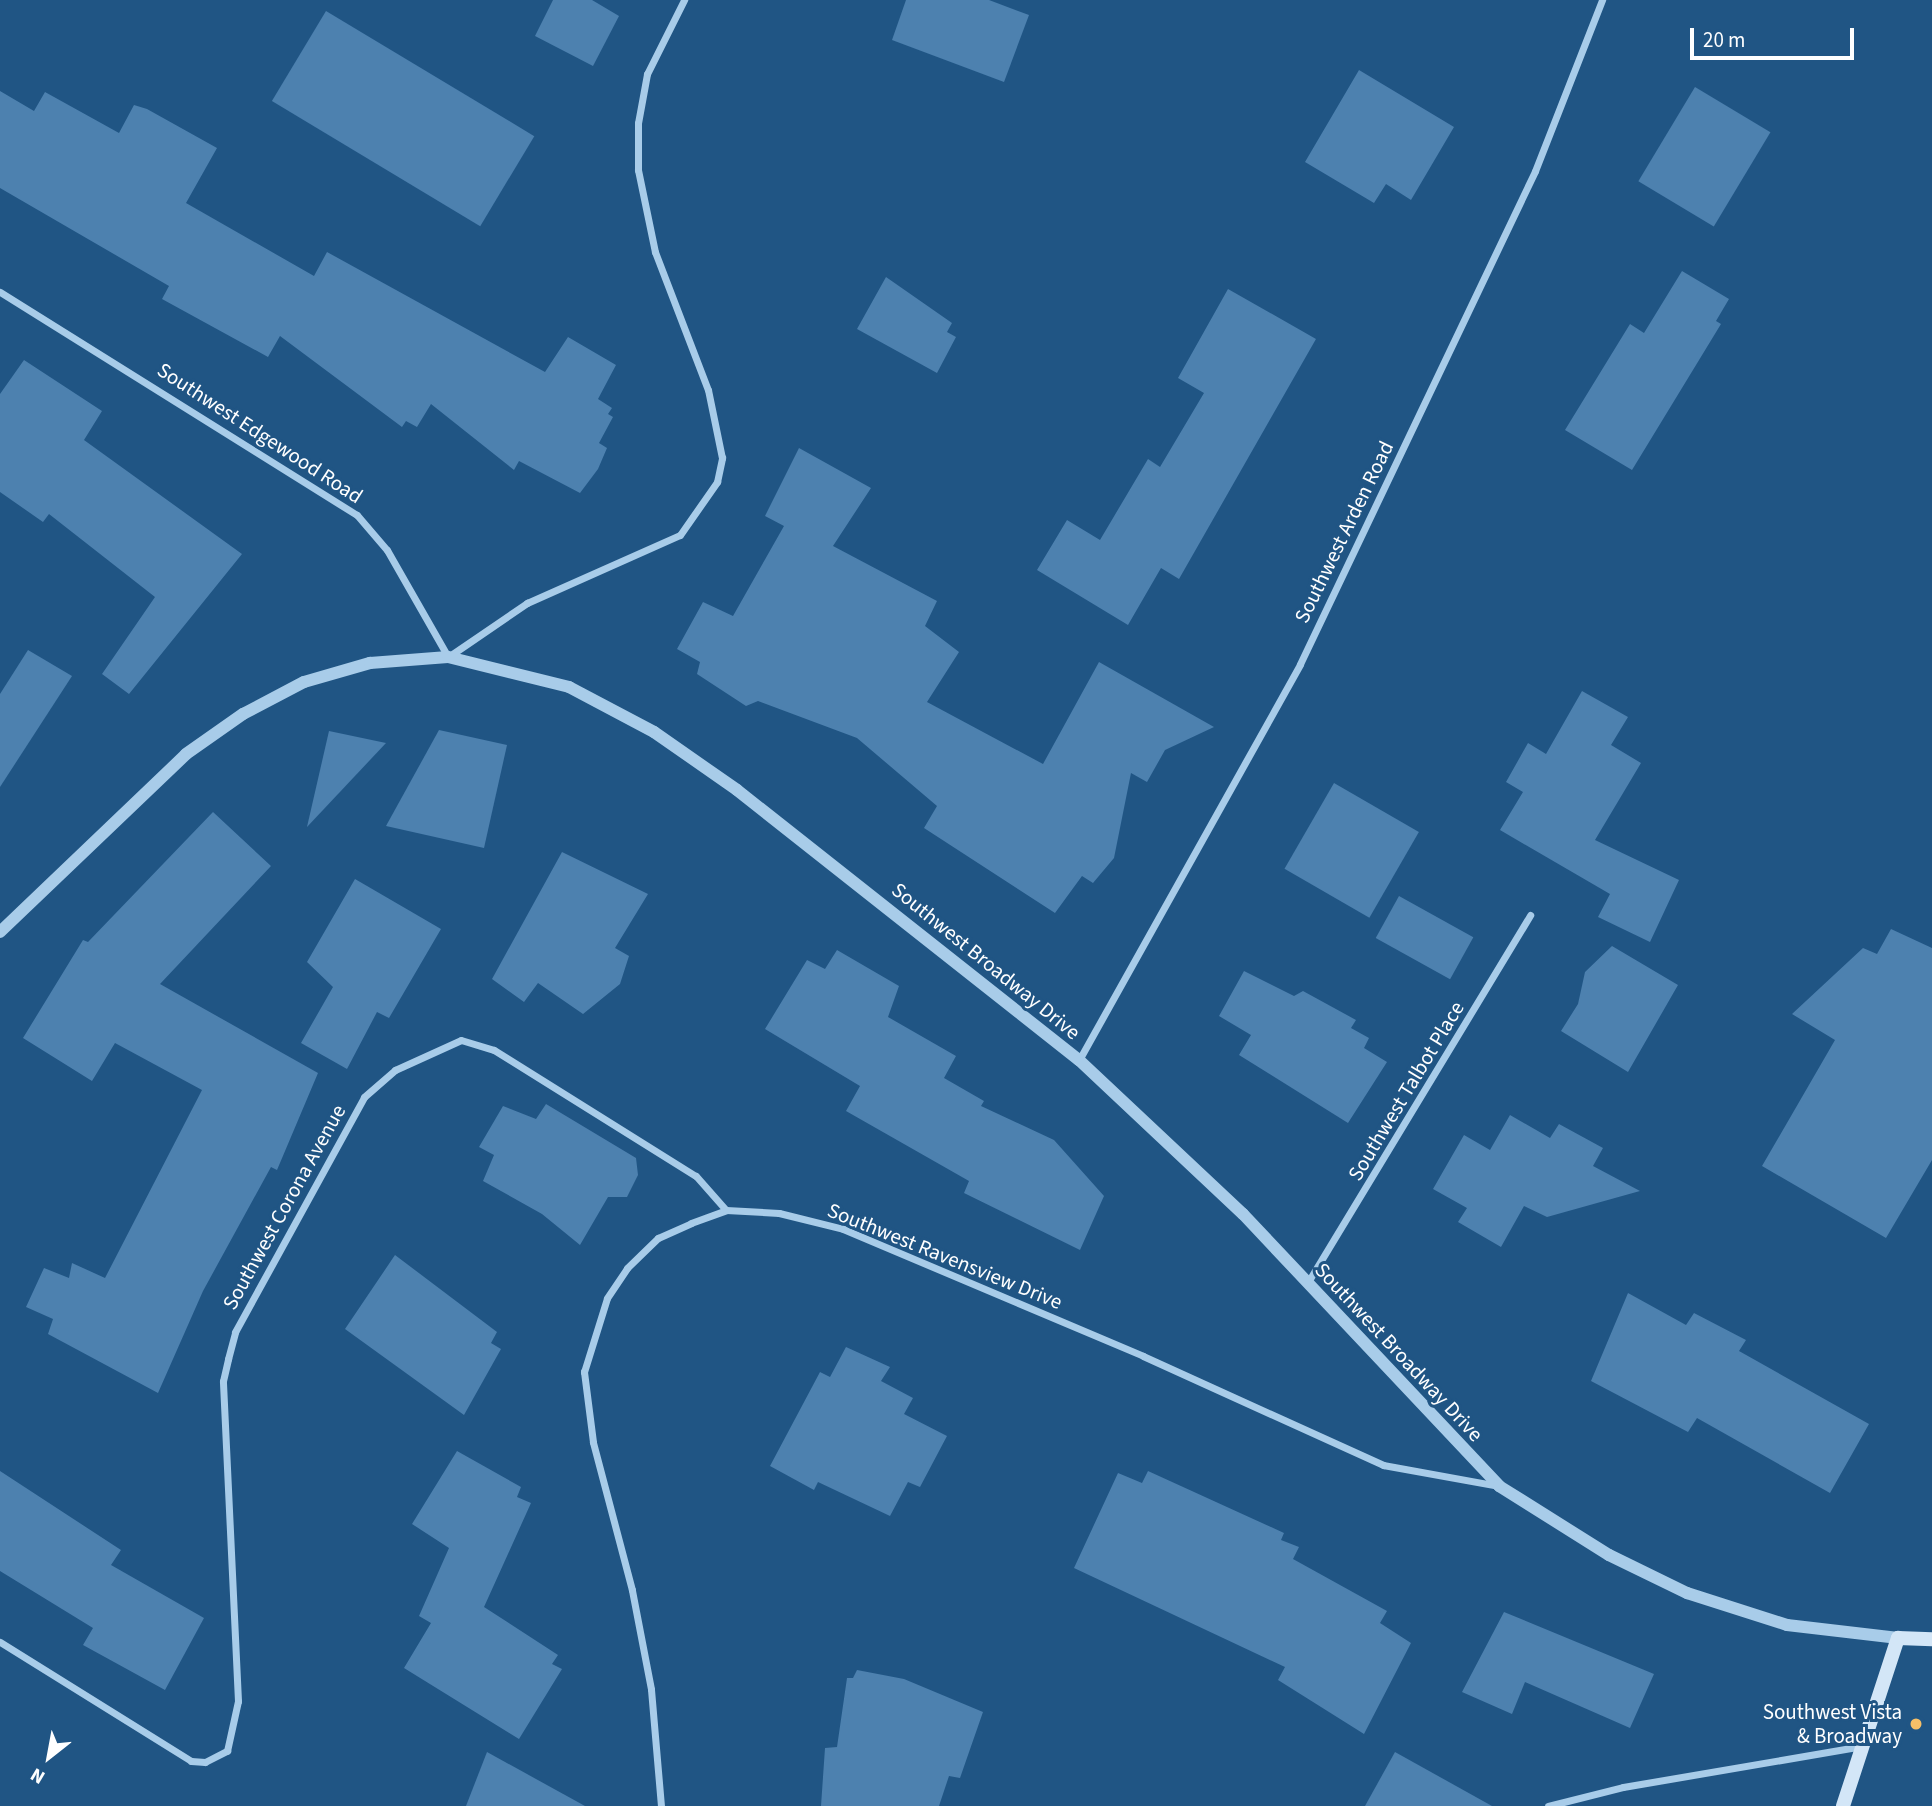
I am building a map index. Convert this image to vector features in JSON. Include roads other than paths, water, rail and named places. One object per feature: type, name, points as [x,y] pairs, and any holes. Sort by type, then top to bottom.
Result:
[{"type":"main road","points":[[1843,1806],[1865,1746],[1898,1639],[1932,1639]]},
{"type":"street","points":[[448,657],[527,603],[680,535],[716,482],[722,458],[708,390],[655,252],[638,170],[638,123],[647,74],[684,0]]},
{"type":"street","name":"Southwest Arden Road","points":[[1079,1060],[1300,664],[1535,171],[1602,0]]},
{"type":"street","name":"Southwest Edgewood Road","points":[[0,292],[357,515],[387,550],[448,657]]},
{"type":"street","name":"Southwest Broadway Drive","points":[[0,932],[186,754],[253,707],[339,671],[448,657],[569,687],[654,732],[737,790],[1079,1060],[1308,1282],[1499,1486],[1609,1555],[1688,1593],[1787,1625],[1898,1639]]},
{"type":"street","name":"Southwest Talbot Place","points":[[1308,1282],[1530,915]]},
{"type":"street","name":"Southwest Corona Avenue","points":[[0,1642],[191,1760],[217,1758],[233,1739],[239,1701],[223,1381],[228,1359],[235,1332],[364,1097],[395,1070],[461,1040],[476,1043],[696,1176],[726,1210]]},
{"type":"street","name":"Southwest Ravensview Drive","points":[[661,1806],[651,1689],[632,1590],[593,1443],[584,1372],[607,1298],[627,1268],[658,1238],[726,1210],[779,1213],[843,1229],[1143,1356],[1383,1465],[1499,1486]]},
{"type":"street","points":[[1548,1806],[1623,1787],[1865,1746]]},
{"type":"place","name":"Southwest Vista & Broadway","points":[[1916,1724]]}]
